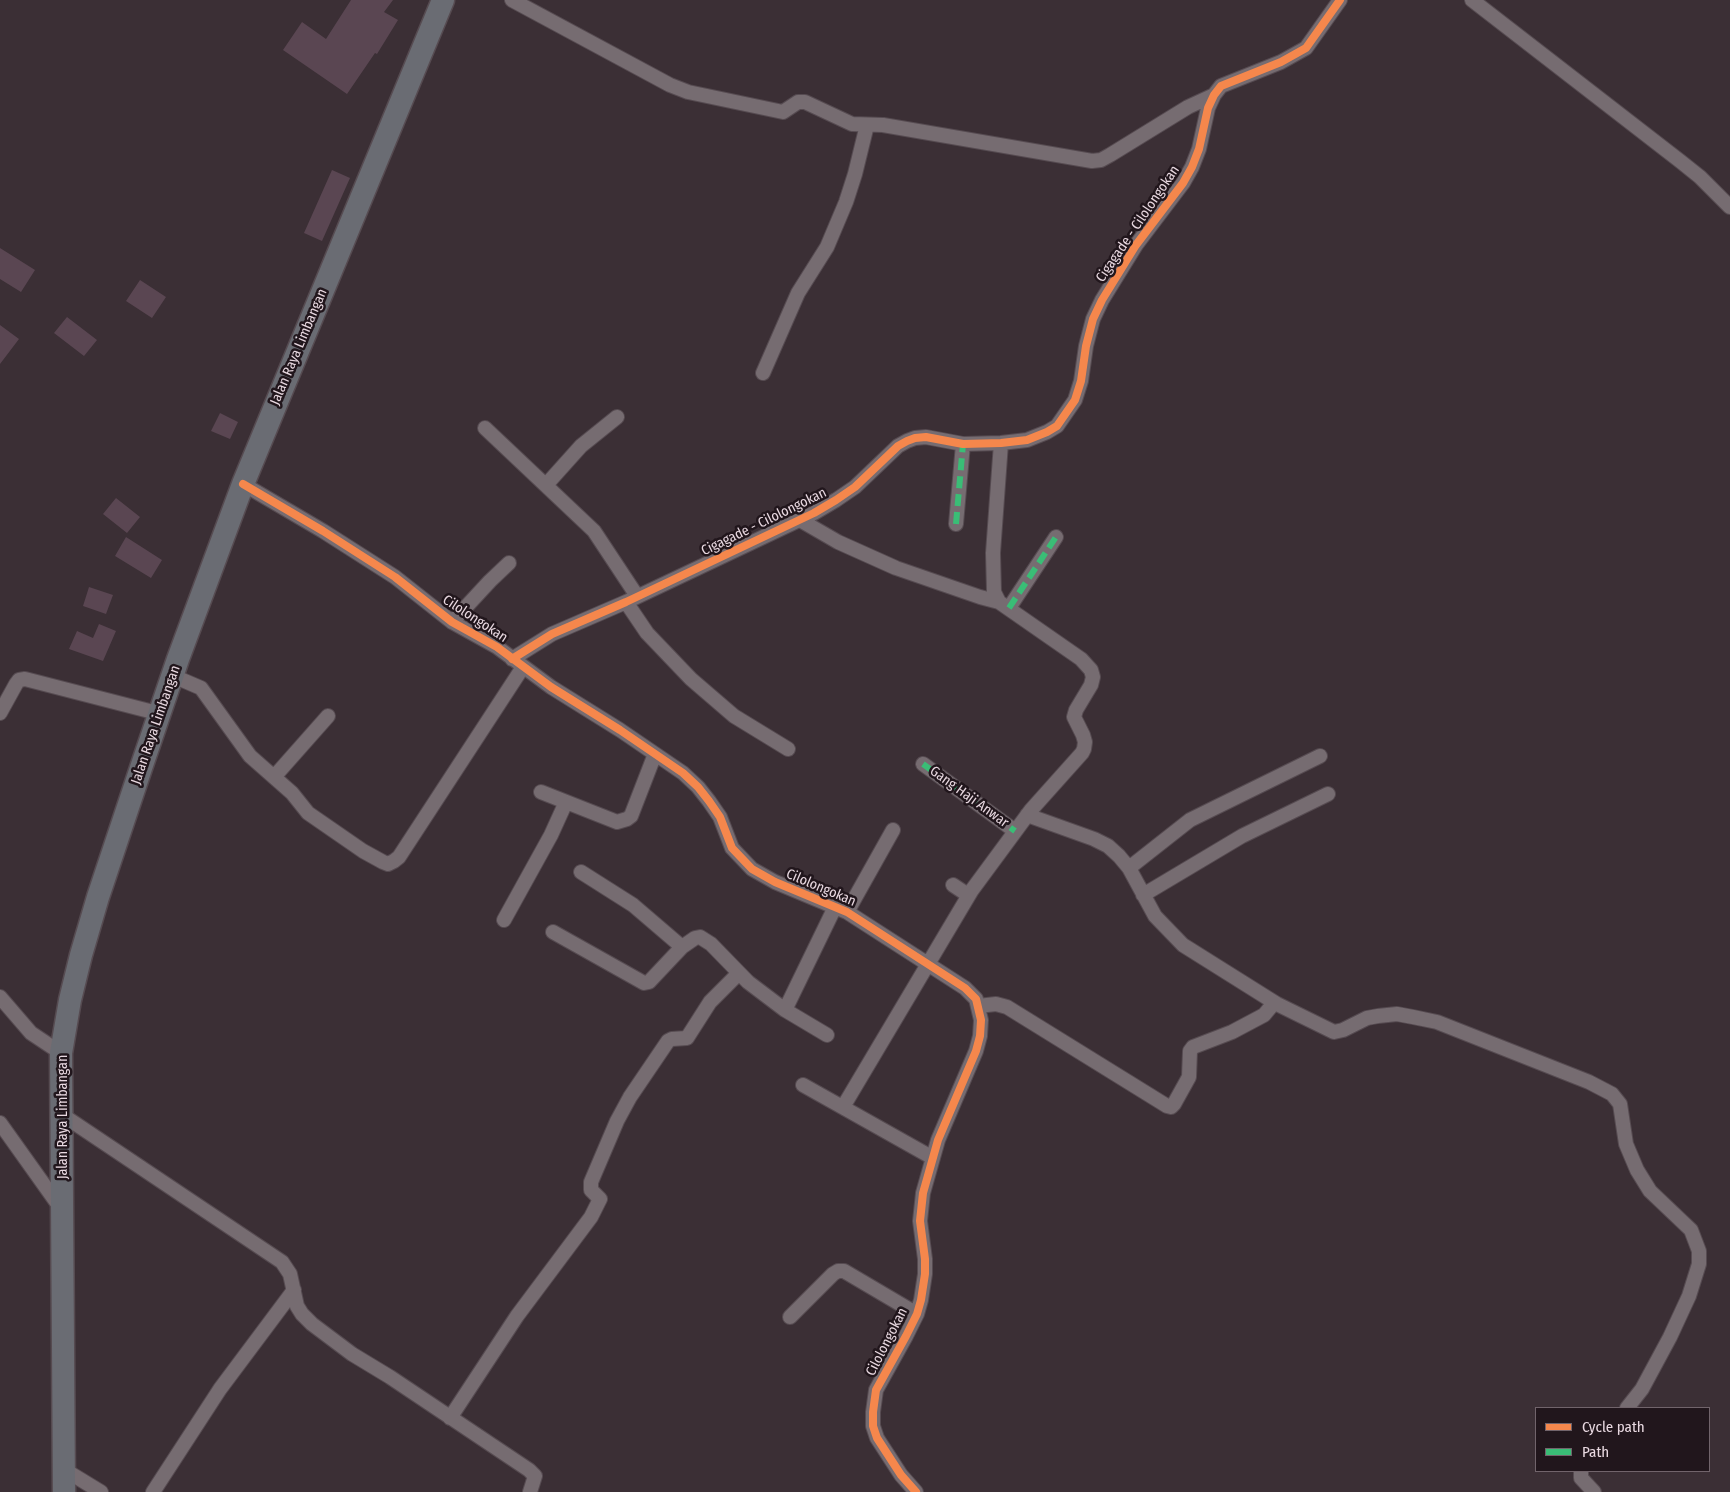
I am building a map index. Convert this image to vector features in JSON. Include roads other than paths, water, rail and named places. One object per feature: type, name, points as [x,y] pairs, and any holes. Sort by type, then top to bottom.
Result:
[{"type":"highway","name":"Jalan Raya Limbangan","points":[[65,1481],[62,1340],[64,1213],[61,1114],[62,1053],[70,1000],[98,897],[173,676],[243,484],[443,0]]},
{"type":"street","points":[[512,0],[679,89],[783,112],[798,102],[805,102],[846,121],[867,125],[883,125],[1092,161],[1101,160],[1188,107],[1214,95],[1221,86],[1281,62],[1306,48],[1340,0]]},
{"type":"street","points":[[1472,0],[1700,177],[1730,208]]},
{"type":"street","name":"Cigagade - Cilolongokan","points":[[517,663],[552,634],[800,520],[836,500],[855,486],[898,446],[907,441],[926,437],[963,444],[1001,444],[1027,440],[1056,426],[1075,400],[1081,381],[1086,346],[1093,319],[1102,300],[1136,245],[1183,183],[1192,167],[1199,149],[1208,108],[1214,95]]},
{"type":"street","points":[[763,373],[798,293],[820,260],[842,211],[855,174],[867,125]]},
{"type":"street","points":[[546,486],[582,446],[617,417]]},
{"type":"street","points":[[485,428],[594,531],[647,633],[691,680],[734,716],[788,749]]},
{"type":"street","points":[[956,524],[963,444]]},
{"type":"street","points":[[1001,444],[993,553],[994,592],[1004,605]]},
{"type":"street","name":"Cilolongokan","points":[[243,484],[323,531],[395,577],[452,622],[497,648],[551,687],[656,754],[698,787],[720,817],[732,848],[752,869],[775,882],[841,909],[965,988],[976,1000],[981,1020],[980,1036],[976,1051],[938,1140],[923,1193],[920,1221],[925,1274],[916,1314],[876,1390],[873,1412],[873,1426],[877,1438],[901,1475],[916,1492]]},
{"type":"street","points":[[800,520],[838,542],[896,568],[1004,605],[1081,659],[1091,670],[1093,677],[1091,685],[1075,713],[1076,722],[1083,735],[1084,749],[1015,831],[968,895],[843,1107]]},
{"type":"street","points":[[1004,605],[1056,537]]},
{"type":"street","points":[[452,622],[509,563]]},
{"type":"street","points":[[173,676],[200,688],[208,696],[240,745],[296,797],[308,813],[388,864],[399,857],[517,663]]},
{"type":"street","points":[[0,713],[16,684],[19,680],[25,679],[160,714]]},
{"type":"street","points":[[274,777],[328,716]]},
{"type":"street","points":[[541,792],[617,822],[627,819],[630,816],[656,754]]},
{"type":"street","points":[[1129,868],[1190,820],[1320,756]]},
{"type":"street","name":"Gang Haji Anwar","points":[[923,764],[1015,831]]},
{"type":"street","points":[[1143,895],[1242,836],[1328,794]]},
{"type":"street","points":[[504,920],[551,836],[566,802]]},
{"type":"street","points":[[1027,816],[1094,839],[1108,846],[1129,868],[1155,916],[1183,945],[1276,1004],[1334,1032],[1343,1030],[1368,1018],[1397,1014],[1429,1021],[1589,1082],[1617,1098],[1622,1110],[1626,1144],[1637,1170],[1650,1191],[1691,1230],[1699,1250],[1699,1264],[1689,1296],[1670,1337],[1642,1389],[1628,1407]]},
{"type":"street","points":[[785,1010],[841,909],[893,830]]},
{"type":"street","points":[[581,872],[633,905],[682,947]]},
{"type":"street","points":[[953,885],[968,895]]},
{"type":"street","points":[[554,932],[644,983],[649,982],[682,947],[695,938],[700,937],[711,944],[748,982],[785,1010],[827,1035]]},
{"type":"street","points":[[450,1418],[517,1316],[591,1217],[600,1200],[590,1187],[591,1182],[617,1121],[630,1096],[668,1041],[687,1038],[710,1002],[739,973]]},
{"type":"street","points":[[0,997],[31,1034],[62,1053]]},
{"type":"street","points":[[978,1006],[996,1004],[1006,1006],[1171,1107],[1189,1077],[1190,1051],[1193,1047],[1232,1032],[1264,1015],[1276,1004]]},
{"type":"street","points":[[803,1085],[932,1158]]},
{"type":"street","points":[[61,1114],[271,1253],[287,1267],[297,1306],[302,1314],[325,1335],[352,1354],[390,1376],[533,1473],[535,1479],[530,1492]]},
{"type":"street","points":[[0,1122],[64,1213]]},
{"type":"street","points":[[790,1317],[838,1271],[844,1271],[916,1314]]},
{"type":"street","points":[[153,1492],[220,1389],[294,1290]]},
{"type":"street","points":[[65,1481],[101,1492]]}]
